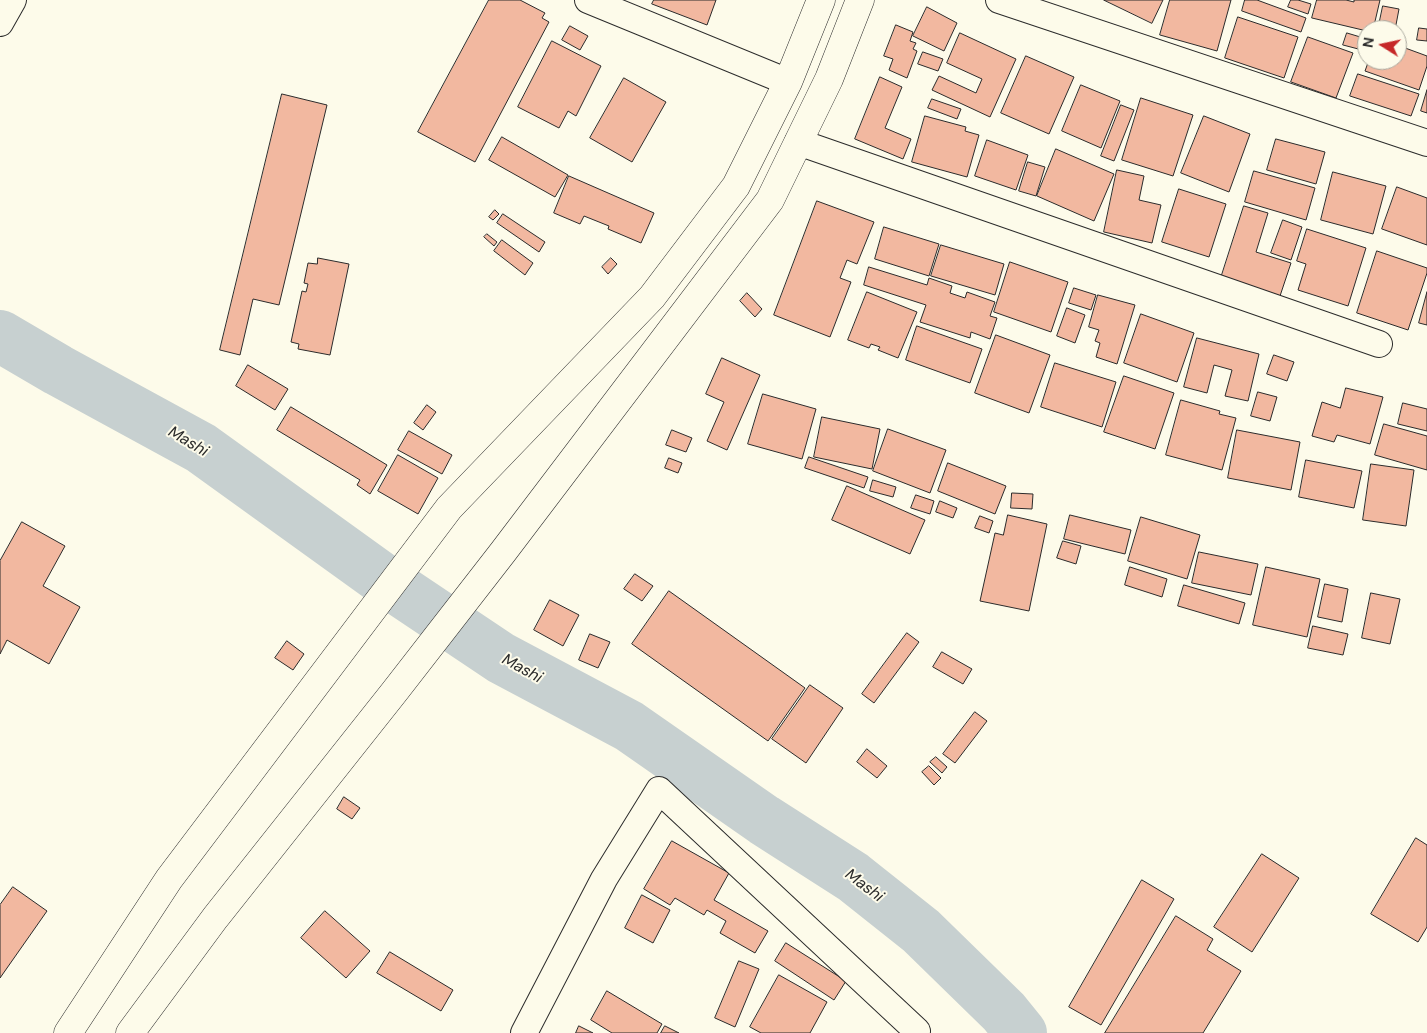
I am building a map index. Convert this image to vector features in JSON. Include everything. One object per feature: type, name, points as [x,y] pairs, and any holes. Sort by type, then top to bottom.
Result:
[{"type":"main road","points":[[68,1033],[169,879],[449,508],[652,297],[736,186],[788,82],[821,0]]},
{"type":"main road","points":[[130,1033],[215,918],[503,552],[770,200],[829,78],[860,0]]},
{"type":"street","points":[[0,24],[13,0]]},
{"type":"street","points":[[588,0],[788,82]]},
{"type":"street","points":[[999,0],[1427,142]]},
{"type":"street","points":[[798,142],[1379,344]]},
{"type":"street","points":[[524,1033],[604,880],[658,790],[917,1031],[916,1033]]},
{"type":"building","points":[[489,0],[520,0],[545,13],[542,18],[549,22],[475,162],[418,132]]},
{"type":"building","points":[[654,0],[716,0],[707,25],[652,4]]},
{"type":"building","points":[[1104,0],[1163,0],[1152,23]]},
{"type":"building","points":[[1170,0],[1231,0],[1217,51],[1160,35]]},
{"type":"building","points":[[1245,0],[1257,0],[1306,18],[1301,32],[1242,11]]},
{"type":"building","points":[[1291,0],[1311,4],[1308,14],[1288,7]]},
{"type":"building","points":[[1317,0],[1346,0],[1354,2],[1354,0],[1380,0],[1375,20],[1357,20],[1357,29],[1312,18]]},
{"type":"building","points":[[1383,6],[1399,9],[1397,20],[1380,20]]},
{"type":"building","points":[[927,7],[957,23],[944,51],[913,36]]},
{"type":"building","points":[[1238,17],[1298,37],[1284,78],[1225,58]]},
{"type":"building","points":[[896,25],[913,32],[910,41],[916,43],[913,49],[917,51],[907,78],[889,70],[893,59],[884,56]]},
{"type":"building","points":[[570,26],[588,36],[580,50],[562,40]]},
{"type":"building","points":[[1419,28],[1427,29],[1427,41],[1417,40]]},
{"type":"building","points":[[960,33],[1016,59],[990,117],[932,90],[939,76],[976,93],[982,79],[947,63]]},
{"type":"building","points":[[1347,33],[1357,36],[1357,49],[1343,45]]},
{"type":"building","points":[[1308,37],[1353,53],[1336,98],[1291,82]]},
{"type":"building","points":[[552,41],[601,66],[576,116],[568,111],[559,128],[518,107]]},
{"type":"building","points":[[1407,49],[1427,56],[1427,66],[1419,90],[1365,71],[1407,70]]},
{"type":"building","points":[[923,52],[943,59],[938,71],[918,64]]},
{"type":"building","points":[[1026,56],[1074,77],[1049,134],[1001,113]]},
{"type":"building","points":[[1358,74],[1419,94],[1411,116],[1350,96]]},
{"type":"building","points":[[880,77],[902,87],[885,128],[911,139],[903,159],[855,139]]},
{"type":"building","points":[[624,78],[666,102],[632,162],[590,138]]},
{"type":"building","points":[[1081,85],[1120,101],[1101,148],[1062,131]]},
{"type":"building","points":[[1427,90],[1427,113],[1421,111]]},
{"type":"building","points":[[282,94],[327,105],[279,305],[253,299],[240,355],[220,350]]},
{"type":"building","points":[[1141,98],[1193,115],[1173,176],[1122,160]]},
{"type":"building","points":[[932,99],[961,109],[957,119],[928,108]]},
{"type":"building","points":[[1121,105],[1134,110],[1114,161],[1101,156]]},
{"type":"building","points":[[925,116],[966,127],[965,131],[979,135],[967,177],[912,162]]},
{"type":"building","points":[[1204,116],[1250,134],[1229,192],[1181,173]]},
{"type":"building","points":[[502,137],[568,175],[555,197],[489,160]]},
{"type":"building","points":[[1276,139],[1325,152],[1316,184],[1267,170]]},
{"type":"building","points":[[987,140],[1028,155],[1016,190],[975,176]]},
{"type":"building","points":[[1056,149],[1114,174],[1094,221],[1037,196]]},
{"type":"building","points":[[1028,162],[1045,167],[1036,196],[1019,191]]},
{"type":"building","points":[[1117,170],[1144,176],[1139,200],[1161,205],[1152,243],[1104,232]]},
{"type":"building","points":[[1254,171],[1315,188],[1306,220],[1245,202]]},
{"type":"building","points":[[1333,172],[1386,186],[1373,234],[1321,220]]},
{"type":"building","points":[[569,176],[654,213],[641,243],[608,229],[609,226],[584,216],[580,224],[554,213]]},
{"type":"building","points":[[1397,187],[1427,198],[1427,245],[1382,229]]},
{"type":"building","points":[[1179,189],[1226,204],[1209,257],[1162,242]]},
{"type":"building","points":[[817,201],[874,222],[857,264],[847,260],[840,278],[851,282],[830,337],[774,315]]},
{"type":"building","points":[[1244,206],[1268,213],[1256,252],[1291,263],[1280,296],[1221,278]]},
{"type":"building","points":[[495,210],[499,214],[493,220],[489,217]]},
{"type":"building","points":[[503,214],[545,242],[539,252],[497,223]]},
{"type":"building","points":[[1283,220],[1302,227],[1291,260],[1271,253]]},
{"type":"building","points":[[884,227],[939,244],[929,276],[875,259]]},
{"type":"building","points":[[1307,229],[1366,248],[1348,306],[1298,290],[1306,264],[1297,261]]},
{"type":"building","points":[[487,234],[497,242],[494,246],[484,237]]},
{"type":"building","points":[[502,240],[533,263],[525,275],[494,251]]},
{"type":"building","points":[[941,245],[1004,264],[995,295],[931,276]]},
{"type":"building","points":[[1377,251],[1427,268],[1408,330],[1357,313]]},
{"type":"building","points":[[318,258],[349,264],[330,355],[298,349],[299,344],[291,342],[302,291],[306,292],[308,284],[304,283],[308,263],[317,264]]},
{"type":"building","points":[[611,258],[617,264],[608,274],[602,267]]},
{"type":"building","points":[[1010,262],[1068,282],[1051,332],[994,312]]},
{"type":"building","points":[[869,267],[927,285],[929,278],[952,286],[950,293],[965,298],[967,292],[995,302],[990,316],[997,318],[990,339],[971,332],[970,338],[920,322],[926,305],[864,285]]},
{"type":"building","points":[[1074,288],[1096,295],[1091,310],[1069,303]]},
{"type":"building","points":[[867,292],[917,312],[898,358],[878,350],[880,347],[871,344],[869,348],[848,340]]},
{"type":"building","points":[[1427,292],[1427,325],[1419,323]]},
{"type":"building","points":[[747,293],[762,309],[755,317],[740,301]]},
{"type":"building","points":[[1098,295],[1135,305],[1117,364],[1096,357],[1100,343],[1095,341],[1099,330],[1089,327]]},
{"type":"building","points":[[1067,308],[1085,315],[1075,343],[1057,336]]},
{"type":"building","points":[[1141,314],[1194,333],[1177,382],[1124,363]]},
{"type":"building","points":[[917,326],[982,349],[970,383],[906,360]]},
{"type":"building","points":[[996,335],[1050,355],[1029,413],[975,393]]},
{"type":"building","points":[[1197,338],[1259,354],[1248,401],[1225,396],[1232,370],[1214,365],[1207,393],[1184,387]]},
{"type":"building","points":[[1274,355],[1294,362],[1287,381],[1267,374]]},
{"type":"building","points":[[722,358],[760,375],[727,450],[707,441],[724,402],[706,394]]},
{"type":"building","points":[[1055,363],[1116,382],[1102,427],[1041,407]]},
{"type":"building","points":[[248,365],[288,389],[275,410],[236,386]]},
{"type":"building","points":[[1124,376],[1174,393],[1155,449],[1104,432]]},
{"type":"building","points":[[1346,388],[1383,397],[1370,444],[1337,435],[1334,442],[1312,436],[1322,402],[1340,408]]},
{"type":"building","points":[[1258,392],[1277,397],[1270,421],[1251,416]]},
{"type":"building","points":[[763,394],[816,409],[802,459],[748,444]]},
{"type":"building","points":[[1181,400],[1220,411],[1219,414],[1236,418],[1222,470],[1166,455]]},
{"type":"building","points":[[1403,403],[1427,409],[1427,431],[1398,424]]},
{"type":"building","points":[[427,405],[436,412],[423,430],[414,423]]},
{"type":"building","points":[[291,407],[387,465],[370,494],[357,485],[360,480],[277,430]]},
{"type":"building","points":[[822,417],[880,429],[872,469],[814,457]]},
{"type":"building","points":[[1384,424],[1427,436],[1427,470],[1375,455]]},
{"type":"building","points":[[888,429],[946,450],[930,493],[873,471]]},
{"type":"building","points":[[672,430],[692,438],[686,452],[666,445]]},
{"type":"building","points":[[1237,430],[1300,442],[1291,490],[1228,478]]},
{"type":"building","points":[[409,431],[452,455],[442,474],[398,450]]},
{"type":"building","points":[[398,455],[438,478],[418,514],[378,491]]},
{"type":"building","points":[[809,457],[868,477],[864,488],[805,468]]},
{"type":"building","points":[[669,458],[682,463],[678,473],[665,468]]},
{"type":"building","points":[[1306,460],[1362,471],[1354,508],[1299,497]]},
{"type":"building","points":[[948,463],[1006,486],[995,514],[938,491]]},
{"type":"building","points":[[1371,464],[1414,470],[1406,526],[1363,520]]},
{"type":"building","points":[[873,480],[896,487],[893,497],[870,491]]},
{"type":"building","points":[[847,486],[925,520],[910,554],[832,520]]},
{"type":"building","points":[[1012,493],[1033,494],[1032,509],[1011,508]]},
{"type":"building","points":[[916,495],[934,501],[930,514],[911,508]]},
{"type":"building","points":[[940,501],[957,508],[953,518],[936,512]]},
{"type":"building","points":[[1008,515],[1047,524],[1029,611],[980,601],[995,533],[1003,535]]},
{"type":"building","points":[[1070,515],[1131,530],[1125,554],[1064,539]]},
{"type":"building","points":[[980,516],[993,521],[989,533],[975,528]]},
{"type":"building","points":[[1141,517],[1200,535],[1187,579],[1128,561]]},
{"type":"building","points":[[22,522],[65,546],[43,586],[80,607],[49,664],[7,640],[0,654],[0,561]]},
{"type":"building","points":[[1063,541],[1081,546],[1076,564],[1057,558]]},
{"type":"building","points":[[1199,552],[1258,564],[1251,595],[1192,583]]},
{"type":"building","points":[[1130,567],[1167,579],[1162,597],[1125,585]]},
{"type":"building","points":[[1266,567],[1320,579],[1307,637],[1253,625]]},
{"type":"building","points":[[635,574],[653,586],[642,601],[624,589]]},
{"type":"building","points":[[1325,584],[1348,589],[1342,622],[1318,617]]},
{"type":"building","points":[[1184,585],[1245,603],[1239,624],[1178,606]]},
{"type":"building","points":[[669,591],[805,688],[768,741],[632,644]]},
{"type":"building","points":[[1371,593],[1400,599],[1390,644],[1362,638]]},
{"type":"building","points":[[550,600],[579,615],[563,646],[534,630]]},
{"type":"building","points":[[1313,626],[1348,634],[1343,655],[1308,648]]},
{"type":"building","points":[[907,633],[919,642],[874,703],[862,694]]},
{"type":"building","points":[[590,634],[610,642],[598,668],[579,660]]},
{"type":"building","points":[[287,641],[304,654],[293,670],[275,658]]},
{"type":"building","points":[[942,652],[972,669],[963,684],[933,667]]},
{"type":"building","points":[[810,685],[843,708],[806,763],[772,739]]},
{"type":"building","points":[[975,712],[987,721],[955,763],[943,754]]},
{"type":"building","points":[[867,749],[887,766],[877,778],[857,762]]},
{"type":"building","points":[[936,757],[947,767],[942,773],[930,762]]},
{"type":"building","points":[[929,766],[941,778],[934,785],[922,772]]},
{"type":"building","points":[[344,797],[360,808],[352,819],[337,809]]},
{"type":"building","points":[[1416,838],[1427,845],[1427,927],[1418,942],[1371,914]]},
{"type":"building","points":[[672,841],[729,873],[714,900],[768,931],[755,953],[720,933],[726,921],[707,910],[704,915],[675,898],[670,905],[644,889]]},
{"type":"building","points":[[1262,854],[1299,878],[1252,952],[1214,927]]},
{"type":"building","points":[[1142,880],[1174,899],[1101,1025],[1069,1007]]},
{"type":"building","points":[[13,887],[47,911],[0,978],[0,905]]},
{"type":"building","points":[[642,895],[670,910],[653,943],[625,928]]},
{"type":"building","points":[[325,911],[370,951],[346,978],[301,938]]},
{"type":"building","points":[[1176,916],[1213,939],[1207,950],[1241,971],[1203,1033],[1105,1033]]},
{"type":"building","points":[[786,943],[846,981],[834,1000],[775,961]]},
{"type":"building","points":[[390,952],[453,990],[441,1011],[377,973]]},
{"type":"building","points":[[739,961],[759,969],[735,1027],[715,1018]]},
{"type":"building","points":[[779,975],[827,1002],[810,1033],[761,1033],[750,1027]]},
{"type":"building","points":[[607,991],[662,1024],[657,1033],[612,1033],[591,1020]]},
{"type":"building","points":[[579,1026],[593,1033],[576,1033]]},
{"type":"building","points":[[665,1026],[679,1033],[661,1033]]},
{"type":"waterway","name":"Mashi","points":[[0,336],[201,448],[380,577],[501,658],[629,726],[764,820],[853,877],[921,931],[1004,1012],[1021,1033]]}]
